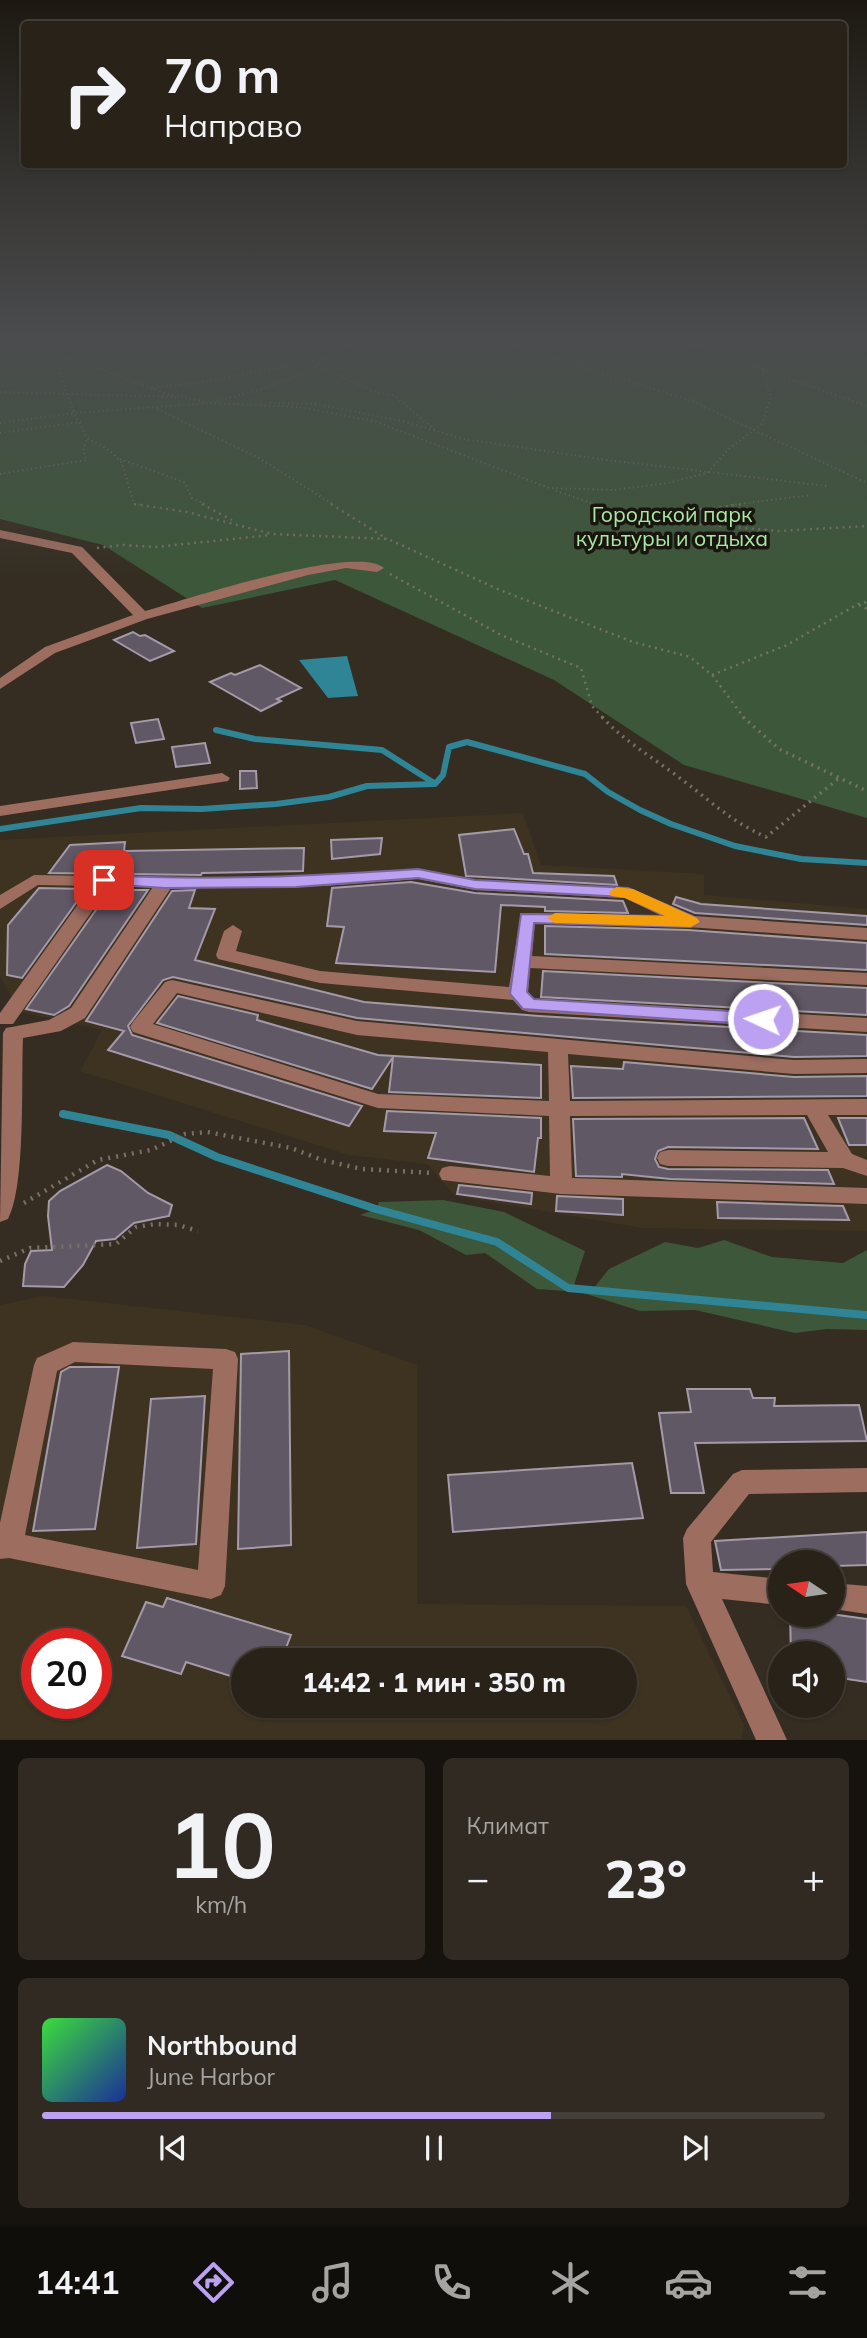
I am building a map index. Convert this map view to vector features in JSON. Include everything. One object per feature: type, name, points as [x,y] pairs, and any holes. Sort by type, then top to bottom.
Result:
[{"type":"street","points":[[0,534],[77,550],[142,616]]},
{"type":"street","points":[[0,685],[50,650],[142,616],[307,571],[346,565],[377,568]]},
{"type":"street","points":[[0,811],[222,778]]},
{"type":"street","points":[[0,904],[34,880],[165,883],[324,881],[418,874],[475,884],[628,893],[691,922]]},
{"type":"street","points":[[0,1213],[4,1172],[6,1020],[104,880]]},
{"type":"street","points":[[6,1020],[54,1026],[78,1013],[165,883]]},
{"type":"street","points":[[519,994],[527,917],[691,922],[867,934]]},
{"type":"street","points":[[233,931],[225,955],[320,977],[519,994],[529,1005],[867,1026]]},
{"type":"street","points":[[523,962],[867,979]]},
{"type":"street","points":[[867,1066],[794,1067],[357,1028],[172,986],[139,1027],[378,1101],[559,1109],[867,1107]]},
{"type":"street","points":[[558,1046],[561,1186]]},
{"type":"street","points":[[813,1108],[844,1160]]},
{"type":"street","points":[[668,1158],[844,1160],[867,1168]]},
{"type":"street","points":[[450,1174],[561,1186],[867,1196]]},
{"type":"street","points":[[73,1352],[226,1359],[211,1586],[4,1546],[46,1365],[73,1352]]},
{"type":"street","points":[[772,1740],[700,1584],[697,1538],[742,1482],[867,1480]]},
{"type":"street","points":[[700,1584],[768,1591]]},
{"type":"street","points":[[845,1598],[867,1600]]},
{"type":"path","points":[[0,423],[58,415]]},
{"type":"path","points":[[76,415],[88,438],[113,449],[128,474],[134,504],[237,523],[272,534]]},
{"type":"path","points":[[170,415],[259,458],[387,539],[468,577],[633,642],[690,657],[712,675],[743,717],[779,749],[867,791]]},
{"type":"path","points":[[344,415],[374,421]]},
{"type":"path","points":[[362,415],[633,518],[778,531],[867,526]]},
{"type":"path","points":[[370,415],[407,422],[463,439],[707,473],[827,486]]},
{"type":"path","points":[[420,415],[438,432]]},
{"type":"path","points":[[722,415],[867,483]]},
{"type":"path","points":[[549,488],[614,490],[668,483],[707,473],[728,450],[762,424],[765,415]]},
{"type":"path","points":[[0,433],[81,422]]},
{"type":"path","points":[[0,474],[86,460],[83,451],[88,438]]},
{"type":"path","points":[[118,458],[184,482],[192,498],[237,523]]},
{"type":"path","points":[[633,518],[811,495]]},
{"type":"path","points":[[77,550],[123,545],[156,547],[272,534],[387,539]]},
{"type":"path","points":[[377,568],[500,635],[581,668],[592,706],[616,732],[737,824],[766,837],[838,779]]},
{"type":"path","points":[[712,675],[787,645],[858,604],[867,602]]},
{"type":"path","points":[[858,604],[867,609]]},
{"type":"path","points":[[22,1204],[98,1160],[151,1150],[186,1133],[207,1132],[291,1148],[322,1160],[362,1169],[450,1174]]},
{"type":"path","points":[[0,1261],[30,1248],[116,1244],[136,1227],[155,1224],[178,1225],[198,1231]]},
{"type":"shaded area","points":[[523,813],[541,865],[704,874],[704,895],[867,909],[867,1231],[642,1228],[455,1196],[427,1164],[349,1155],[80,1071],[102,1030],[20,1012],[0,976],[0,840]]},
{"type":"shaded area","points":[[44,1296],[305,1325],[417,1365],[417,1604],[686,1606],[744,1725],[741,1739],[0,1739],[0,1305]]},
{"type":"green space","name":"Городской парк культуры и отдыха","points":[[0,415],[867,415],[867,818],[684,765],[554,680],[335,580],[202,608],[103,545],[0,519]]},
{"type":"green space","points":[[443,1200],[504,1212],[585,1251],[574,1285],[593,1289],[609,1269],[665,1242],[698,1248],[724,1240],[772,1257],[843,1263],[867,1250],[867,1330],[827,1329],[795,1333],[695,1310],[640,1311],[580,1292],[537,1289],[485,1253],[466,1255],[419,1230],[360,1215],[376,1209],[379,1202]]},
{"type":"water","points":[[347,656],[358,696],[328,698],[299,660]]},
{"type":"building","points":[[133,632],[140,636],[145,635],[174,651],[150,661],[114,640]]},
{"type":"building","points":[[260,665],[301,688],[277,699],[281,701],[261,711],[210,682],[231,673],[235,675]]},
{"type":"building","points":[[158,719],[164,739],[136,743],[131,723]]},
{"type":"building","points":[[205,743],[210,763],[176,767],[172,747]]},
{"type":"building","points":[[240,771],[256,771],[257,788],[240,789]]},
{"type":"building","points":[[514,829],[524,854],[528,854],[533,873],[614,876],[617,885],[466,876],[459,835]]},
{"type":"building","points":[[382,838],[380,854],[332,859],[331,840]]},
{"type":"building","points":[[125,842],[124,851],[304,848],[303,871],[201,875],[49,873],[70,845]]},
{"type":"building","points":[[411,882],[475,893],[623,901],[628,913],[545,911],[545,907],[501,905],[495,972],[336,963],[344,927],[327,926],[332,888]]},
{"type":"building","points":[[39,888],[86,889],[22,978],[7,975],[8,925]]},
{"type":"building","points":[[110,890],[148,890],[69,1006],[54,1015],[26,1009]]},
{"type":"building","points":[[195,890],[189,908],[215,909],[195,960],[364,1002],[539,1016],[867,1035],[867,1056],[794,1057],[357,1018],[173,977],[163,980],[128,1026],[132,1035],[362,1106],[349,1126],[108,1050],[124,1031],[86,1021],[172,891]]},
{"type":"building","points":[[676,897],[701,904],[867,916],[867,925],[695,913],[673,904]]},
{"type":"building","points":[[545,926],[688,930],[867,943],[867,970],[545,954]]},
{"type":"building","points":[[543,971],[867,988],[867,1015],[541,997]]},
{"type":"building","points":[[178,996],[258,1015],[257,1020],[378,1055],[541,1065],[541,1098],[389,1092],[393,1057],[372,1089],[157,1023]]},
{"type":"building","points":[[624,1062],[794,1077],[867,1076],[867,1096],[573,1098],[571,1066],[623,1069]]},
{"type":"building","points":[[387,1111],[541,1118],[541,1138],[538,1138],[534,1172],[428,1158],[436,1133],[384,1131]]},
{"type":"building","points":[[804,1118],[818,1149],[668,1147],[658,1151],[655,1159],[659,1167],[668,1169],[828,1170],[834,1184],[670,1179],[622,1174],[622,1177],[576,1176],[573,1119]]},
{"type":"building","points":[[838,1118],[867,1118],[867,1145],[849,1145]]},
{"type":"building","points":[[107,1165],[121,1171],[148,1193],[172,1205],[169,1216],[134,1223],[115,1239],[96,1241],[83,1265],[64,1287],[23,1286],[25,1264],[31,1251],[52,1250],[49,1201],[60,1191]]},
{"type":"building","points":[[459,1185],[532,1193],[531,1204],[457,1194]]},
{"type":"building","points":[[557,1196],[623,1199],[623,1215],[556,1211]]},
{"type":"building","points":[[717,1202],[843,1206],[849,1220],[718,1218]]},
{"type":"building","points":[[289,1351],[291,1545],[238,1549],[241,1354]]},
{"type":"building","points":[[70,1367],[119,1367],[95,1529],[33,1531],[61,1372]]},
{"type":"building","points":[[687,1389],[750,1389],[753,1398],[775,1398],[774,1406],[859,1405],[867,1441],[695,1443],[704,1493],[671,1493],[659,1413],[691,1412]]},
{"type":"building","points":[[205,1396],[196,1544],[137,1548],[151,1399]]},
{"type":"building","points":[[632,1463],[643,1518],[453,1532],[448,1475]]},
{"type":"building","points":[[867,1532],[867,1565],[845,1566],[845,1550],[768,1550],[768,1569],[721,1570],[715,1541]]},
{"type":"building","points":[[167,1598],[291,1635],[286,1648],[231,1648],[231,1676],[186,1662],[181,1674],[122,1656],[146,1602],[163,1607]]},
{"type":"building","points":[[845,1616],[867,1619],[867,1682],[845,1679],[845,1641],[791,1641],[790,1628],[845,1628]]},
{"type":"waterway","points":[[216,730],[255,739],[382,750],[434,783]]},
{"type":"waterway","points":[[0,829],[141,808],[202,809],[276,804],[329,797],[367,786],[435,784],[443,775],[449,747],[467,742],[585,774],[608,792],[640,810],[671,824],[735,846],[801,859],[867,863]]},
{"type":"waterway","points":[[63,1114],[169,1135],[217,1157],[376,1209],[497,1242],[568,1288],[867,1315]]},
{"type":"slow traffic","points":[[555,918],[691,922],[628,893],[617,892]]},
{"type":"route","points":[[104,880],[165,883],[296,882],[418,874],[475,884],[628,893],[691,922],[527,917],[519,994],[529,1005],[763,1019]]}]
